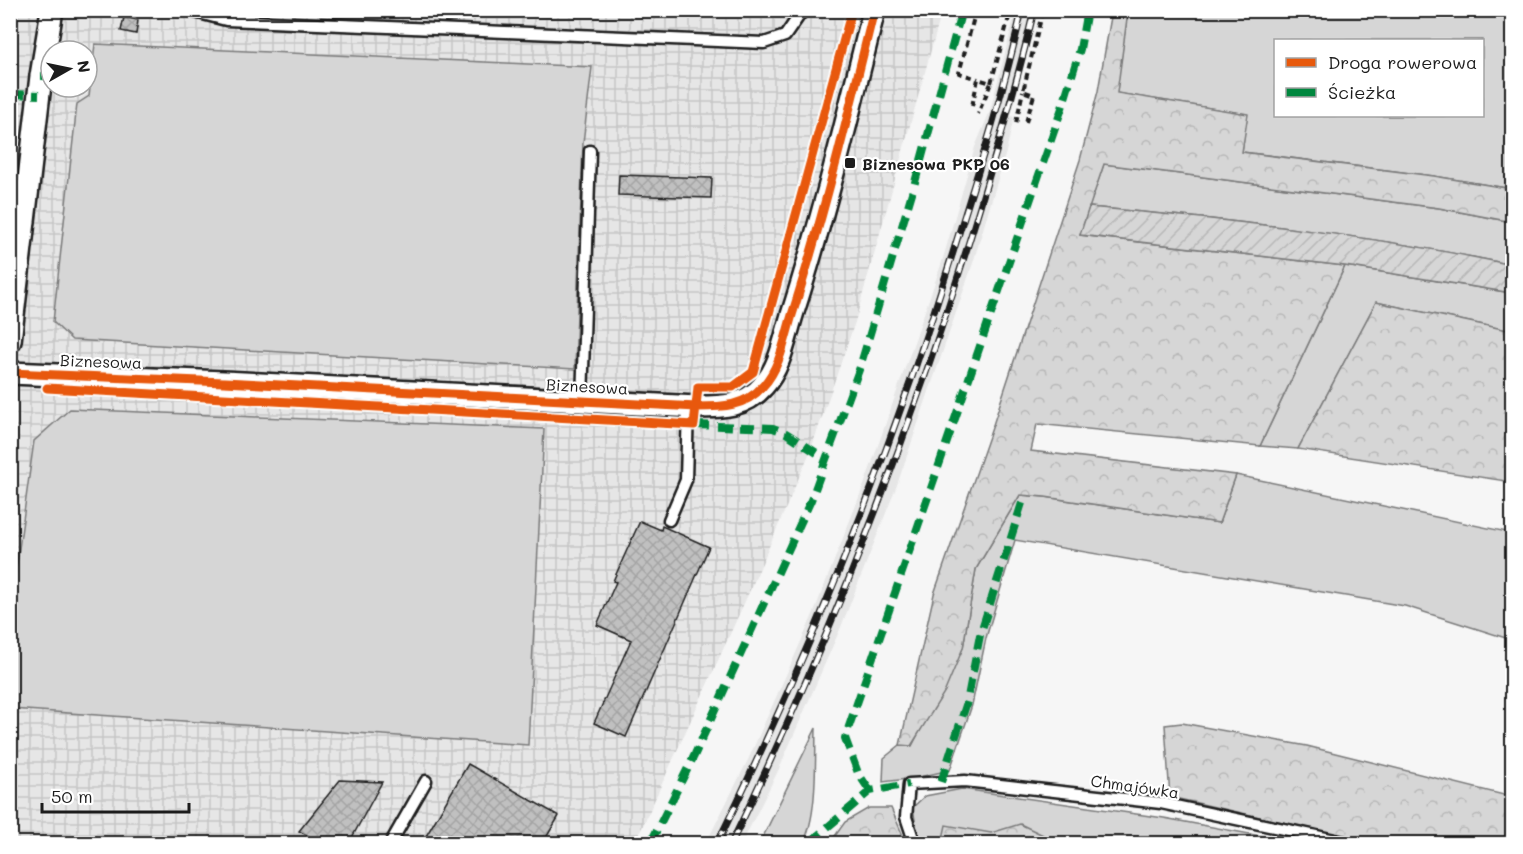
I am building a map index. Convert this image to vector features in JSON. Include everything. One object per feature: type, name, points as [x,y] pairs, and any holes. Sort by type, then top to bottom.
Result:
[{"type":"street","points":[[10,341],[40,76],[52,10]]},
{"type":"street","name":"Biznesowa","points":[[10,373],[213,381],[688,406],[725,407],[739,404],[751,398],[765,385],[775,366],[811,250],[874,10]]},
{"type":"lane","points":[[187,10],[225,20],[764,43],[785,36],[803,10]]},
{"type":"lane","points":[[582,401],[590,151]]},
{"type":"lane","points":[[669,520],[686,480],[688,406]]},
{"type":"lane","points":[[390,843],[426,781]]},
{"type":"lane","name":"Chmajówka","points":[[915,843],[906,817],[909,784],[965,781],[1161,803],[1354,843]]},
{"type":"path","points":[[976,10],[959,73],[991,83]]},
{"type":"path","points":[[978,114],[991,83],[1011,10]]},
{"type":"path","points":[[1016,123],[1043,10]]},
{"type":"path","points":[[972,106],[978,79]]},
{"type":"path","points":[[1023,91],[1034,95],[1026,122]]},
{"type":"shaded area","points":[[10,11],[942,11],[855,322],[810,452],[635,843],[11,843]]},
{"type":"shaded area","points":[[1016,11],[1038,11],[1011,116],[1014,117],[1006,152],[973,263],[897,485],[841,627],[778,771],[742,843],[706,843],[748,760],[812,617],[867,477],[942,262],[975,147],[990,111]]},
{"type":"green space","points":[[1112,11],[1128,11],[1117,93],[1248,114],[1242,152],[1434,176],[1512,189],[1512,222],[1439,208],[1104,164],[1080,235],[1345,266],[1260,446],[1037,424],[1031,451],[1236,475],[1219,523],[1020,495],[976,569],[963,648],[945,691],[911,746],[900,745],[934,594],[993,425],[1080,160],[1098,91]]},
{"type":"green space","points":[[1128,11],[1512,11],[1512,189],[1434,176],[1242,152],[1247,114],[1116,93]]},
{"type":"green space","points":[[99,44],[592,67],[583,143],[575,369],[72,340],[53,322],[77,104],[84,99],[99,99]]},
{"type":"green space","points":[[1104,164],[1439,208],[1512,222],[1512,265],[1355,237],[1195,217],[1089,207]]},
{"type":"green space","points":[[1089,207],[1302,230],[1460,254],[1512,265],[1512,293],[1345,266],[1080,235]]},
{"type":"green space","points":[[1345,266],[1512,293],[1512,331],[1376,302],[1298,449],[1260,446]]},
{"type":"green space","points":[[1376,302],[1512,331],[1512,482],[1298,449]]},
{"type":"green space","points":[[70,409],[544,429],[528,745],[11,709],[11,606],[34,441]]},
{"type":"green space","points":[[1236,475],[1512,533],[1512,640],[1405,606],[1015,540],[986,638],[972,705],[950,770],[883,782],[884,758],[900,745],[912,746],[963,648],[976,569],[1020,495],[1219,523]]},
{"type":"green space","points":[[1182,723],[1307,746],[1512,797],[1512,827],[1508,843],[1376,843],[1170,797],[1165,725]]},
{"type":"green space","points":[[816,728],[813,803],[808,832],[803,843],[760,843]]},
{"type":"green space","points":[[962,789],[1164,818],[1298,843],[922,843],[916,827],[913,807],[925,796]]},
{"type":"green space","points":[[869,808],[891,808],[906,843],[830,843],[845,822]]},
{"type":"green space","points":[[1020,824],[1043,835],[1040,843],[942,843],[946,825],[991,833]]},
{"type":"building","points":[[124,17],[138,20],[136,34],[121,31]]},
{"type":"building","points":[[619,175],[712,178],[711,198],[618,195]]},
{"type":"building","points":[[640,521],[661,530],[662,526],[709,547],[626,737],[594,723],[631,640],[597,625],[616,582],[613,581]]},
{"type":"building","points":[[468,764],[559,816],[543,843],[422,843]]},
{"type":"building","points":[[340,780],[382,782],[349,843],[321,843],[299,831]]},
{"type":"railway","points":[[717,844],[819,619],[880,467],[968,206],[1001,95],[1022,10]]},
{"type":"railway","points":[[731,844],[801,694],[893,464],[973,229],[1013,93],[1034,10]]},
{"type":"marked path","points":[[650,844],[695,754],[811,500],[860,367],[914,186],[962,10]]},
{"type":"marked path","points":[[870,791],[858,773],[845,738],[1062,108],[1080,49],[1087,10]]},
{"type":"marked path","points":[[10,94],[39,95]]},
{"type":"marked path","points":[[694,425],[773,428],[786,433],[826,459]]},
{"type":"marked path","points":[[941,782],[967,702],[980,635],[1022,503]]},
{"type":"marked path","points":[[812,844],[816,837],[870,791],[909,784]]},
{"type":"cycle path","points":[[47,388],[694,425],[698,387],[733,387],[753,372],[852,10]]},
{"type":"cycle path","points":[[10,373],[697,407],[724,406],[741,402],[756,393],[769,379],[781,352],[815,240],[874,10]]},
{"type":"place","name":"Biznesowa PKP 06","points":[[850,163]]}]
